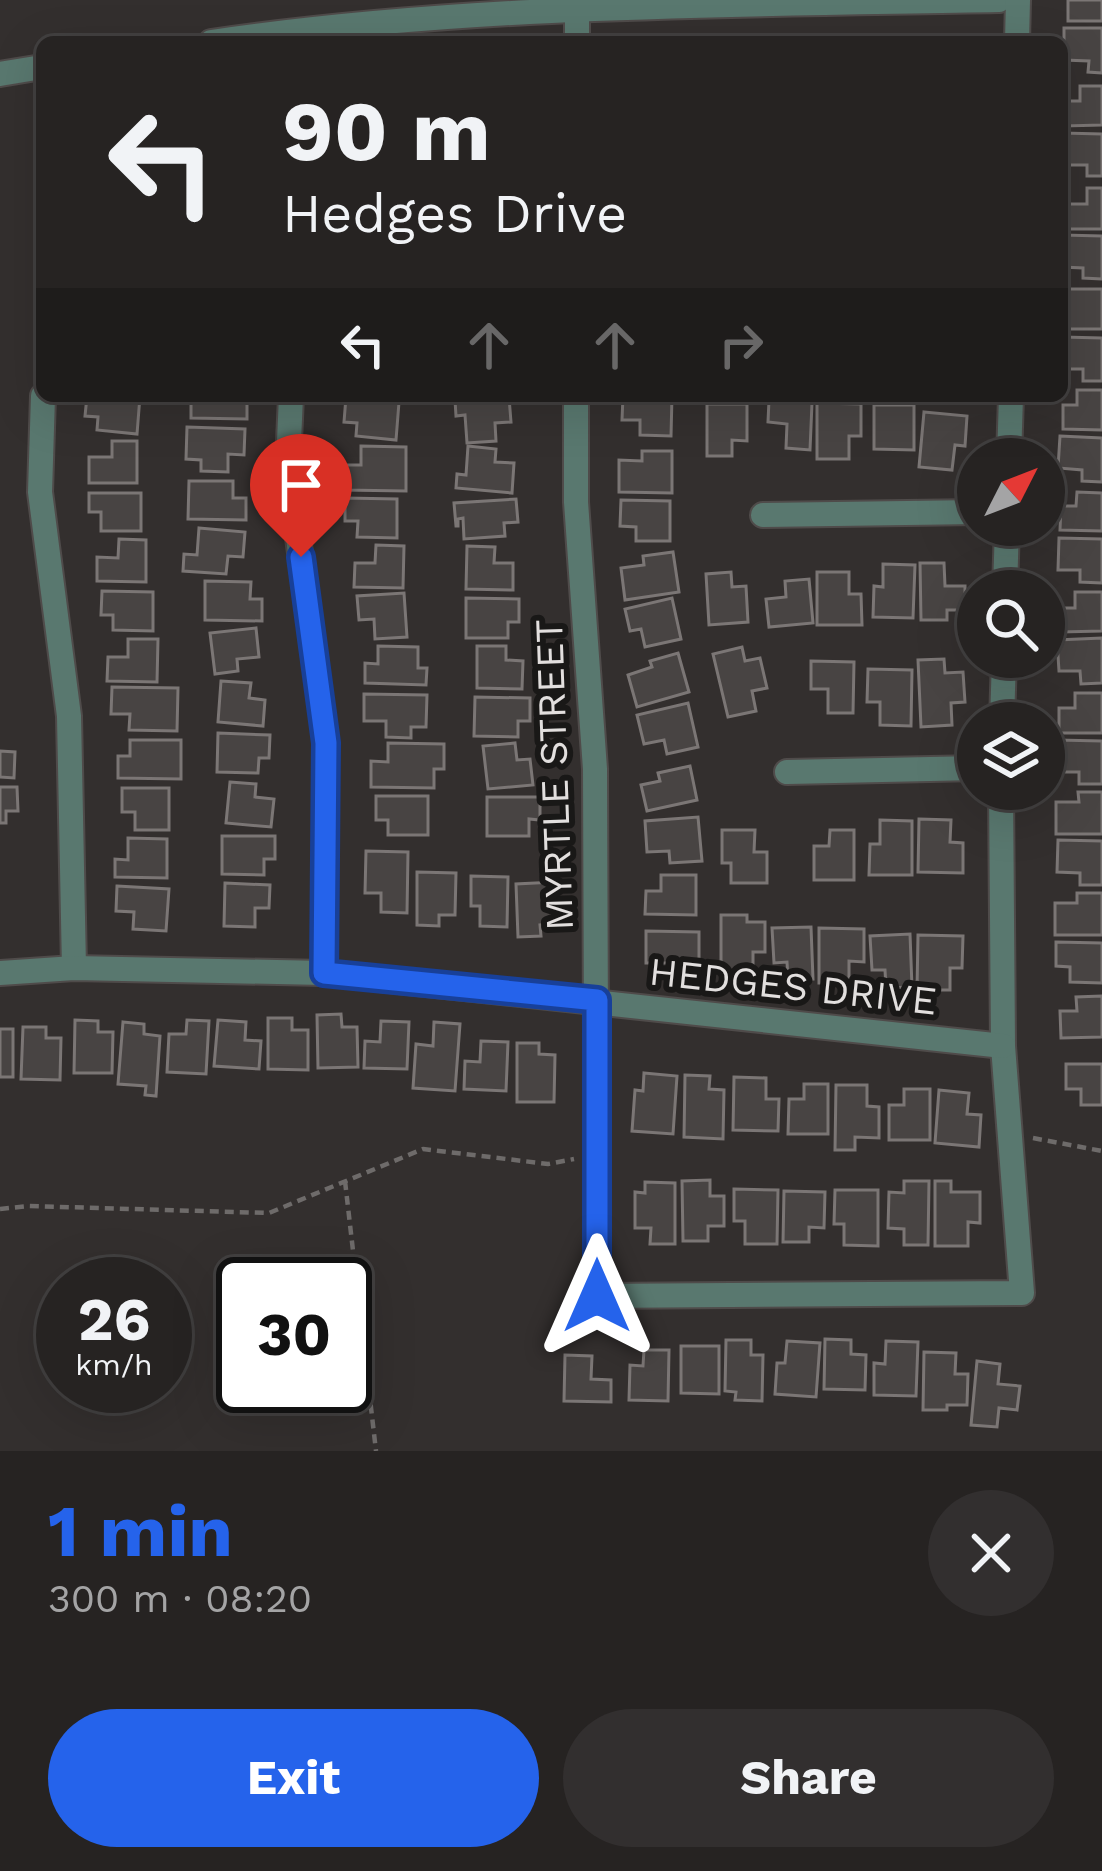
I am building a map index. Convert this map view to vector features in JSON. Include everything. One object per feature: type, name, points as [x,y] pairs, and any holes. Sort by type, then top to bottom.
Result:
[{"type":"street","points":[[307,35],[577,4],[999,0]]},
{"type":"street","points":[[1017,36],[1018,0]]},
{"type":"street","points":[[577,4],[577,36]]},
{"type":"street","points":[[0,74],[36,68]]},
{"type":"street","points":[[43,402],[40,492],[69,716],[74,968]]},
{"type":"street","points":[[291,402],[289,464],[326,743],[324,973]]},
{"type":"street","name":"MYRTLE STREET","points":[[576,402],[576,502],[595,769],[597,1296],[1022,1293],[1010,1132]]},
{"type":"street","points":[[1010,438],[1011,402]]},
{"type":"street","points":[[763,515],[957,512]]},
{"type":"street","points":[[787,772],[957,768]]},
{"type":"street","points":[[1001,810],[1003,1046],[1010,1132]]},
{"type":"street","name":"HEDGES DRIVE","points":[[0,974],[74,968],[324,973],[1003,1046]]},
{"type":"path","points":[[1010,1132],[1102,1151]]},
{"type":"path","points":[[0,1209],[269,1213],[423,1149],[548,1164],[597,1155]]},
{"type":"path","points":[[345,1181],[376,1451]]},
{"type":"building","points":[[1068,0],[1102,0],[1102,21],[1068,21]]},
{"type":"building","points":[[1064,28],[1102,28],[1102,73],[1088,72],[1089,61],[1068,60],[1068,36]]},
{"type":"building","points":[[1080,86],[1102,86],[1102,125],[1068,126],[1068,101],[1080,101]]},
{"type":"building","points":[[1068,133],[1102,134],[1102,176],[1087,176],[1087,165],[1068,165]]},
{"type":"building","points":[[1087,188],[1102,188],[1102,229],[1068,229],[1068,204],[1087,204]]},
{"type":"building","points":[[1068,235],[1102,236],[1102,279],[1083,278],[1083,268],[1068,267]]},
{"type":"building","points":[[1068,289],[1102,289],[1102,329],[1068,329]]},
{"type":"building","points":[[1068,337],[1102,338],[1102,381],[1083,381],[1083,369],[1068,369]]},
{"type":"building","points":[[1077,390],[1102,390],[1102,430],[1063,429],[1063,405],[1077,405]]},
{"type":"building","points":[[86,402],[140,402],[137,434],[97,430],[98,417],[85,416]]},
{"type":"building","points":[[191,402],[247,402],[247,419],[191,418]]},
{"type":"building","points":[[346,402],[399,402],[396,440],[356,436],[357,423],[344,422]]},
{"type":"building","points":[[455,402],[509,402],[511,422],[495,423],[496,441],[467,443],[465,415],[456,416]]},
{"type":"building","points":[[623,402],[672,402],[671,436],[640,435],[640,420],[622,420]]},
{"type":"building","points":[[769,402],[812,403],[810,450],[786,448],[787,424],[768,422]]},
{"type":"building","points":[[817,403],[861,404],[861,436],[849,436],[849,459],[817,459]]},
{"type":"building","points":[[707,404],[747,404],[747,441],[732,440],[732,456],[707,456]]},
{"type":"building","points":[[874,405],[914,405],[914,450],[874,449]]},
{"type":"building","points":[[924,412],[967,416],[966,438],[957,438],[952,470],[919,467]]},
{"type":"building","points":[[187,427],[245,429],[244,455],[228,454],[228,472],[201,471],[201,460],[186,459]]},
{"type":"building","points":[[1060,436],[1102,438],[1102,482],[1082,481],[1082,470],[1065,469],[1065,438]]},
{"type":"building","points":[[112,441],[137,441],[137,483],[89,483],[89,457],[112,457]]},
{"type":"building","points":[[361,446],[406,447],[406,491],[343,490],[344,465],[361,465]]},
{"type":"building","points":[[468,446],[496,449],[495,462],[514,463],[512,493],[456,488],[457,474],[466,475]]},
{"type":"building","points":[[642,451],[672,451],[672,493],[619,492],[619,460],[642,461]]},
{"type":"building","points":[[189,481],[233,481],[233,498],[246,498],[246,520],[188,519]]},
{"type":"building","points":[[1077,492],[1102,493],[1102,531],[1065,530],[1065,506],[1076,506]]},
{"type":"building","points":[[89,493],[141,493],[141,531],[101,531],[101,512],[89,512]]},
{"type":"building","points":[[345,498],[397,499],[397,538],[357,537],[358,521],[345,521]]},
{"type":"building","points":[[516,499],[518,522],[504,523],[505,536],[464,539],[463,518],[456,526],[454,503]]},
{"type":"building","points":[[621,500],[670,501],[670,541],[636,541],[636,527],[620,526]]},
{"type":"building","points":[[199,528],[245,532],[243,557],[228,556],[226,574],[183,571],[184,554],[197,555]]},
{"type":"building","points":[[1065,538],[1102,539],[1102,583],[1080,582],[1080,570],[1058,570],[1059,546],[1065,546]]},
{"type":"building","points":[[119,539],[146,540],[146,582],[97,581],[97,557],[118,558]]},
{"type":"building","points":[[376,545],[404,546],[403,588],[354,587],[355,563],[375,563]]},
{"type":"building","points":[[467,546],[495,547],[494,563],[513,563],[513,590],[466,589]]},
{"type":"building","points":[[673,552],[679,592],[625,600],[621,568],[644,565],[643,556]]},
{"type":"building","points":[[920,563],[944,563],[945,586],[957,586],[957,610],[947,610],[947,620],[921,620]]},
{"type":"building","points":[[883,564],[915,565],[913,618],[873,617],[874,586],[883,587]]},
{"type":"building","points":[[731,572],[732,587],[746,586],[748,622],[709,625],[706,574]]},
{"type":"building","points":[[817,572],[849,572],[849,594],[861,594],[862,625],[817,625]]},
{"type":"building","points":[[809,579],[813,623],[769,627],[766,599],[786,597],[785,581]]},
{"type":"building","points":[[205,581],[251,582],[250,599],[262,599],[262,621],[205,620]]},
{"type":"building","points":[[102,591],[153,592],[153,631],[113,630],[113,615],[101,615]]},
{"type":"building","points":[[1075,592],[1102,592],[1102,631],[1065,632],[1065,608],[1075,608]]},
{"type":"building","points":[[404,593],[407,637],[375,639],[374,619],[359,620],[357,596]]},
{"type":"building","points":[[466,598],[519,599],[519,622],[508,622],[508,638],[466,638]]},
{"type":"building","points":[[672,598],[681,639],[645,647],[641,629],[630,631],[625,609]]},
{"type":"building","points":[[256,628],[259,657],[237,659],[238,671],[215,674],[210,633]]},
{"type":"building","points":[[1102,638],[1102,683],[1081,684],[1080,671],[1065,671],[1065,640]]},
{"type":"building","points":[[128,639],[158,639],[157,682],[107,681],[108,657],[128,657]]},
{"type":"building","points":[[378,646],[418,647],[418,668],[427,668],[426,685],[365,683],[365,663],[378,664]]},
{"type":"building","points":[[477,646],[506,646],[506,660],[523,661],[522,689],[477,688]]},
{"type":"building","points":[[742,647],[745,661],[760,658],[767,688],[752,691],[756,711],[728,717],[713,654]]},
{"type":"building","points":[[678,653],[689,692],[637,707],[628,675],[652,667],[650,661]]},
{"type":"building","points":[[944,659],[945,673],[957,672],[957,678],[963,678],[965,702],[951,703],[952,725],[921,727],[918,660]]},
{"type":"building","points":[[811,661],[854,662],[853,713],[828,713],[828,689],[811,689]]},
{"type":"building","points":[[868,669],[912,670],[911,726],[880,725],[880,702],[867,702]]},
{"type":"building","points":[[221,681],[251,683],[249,698],[265,700],[263,726],[218,722]]},
{"type":"building","points":[[112,687],[178,688],[177,731],[129,730],[130,714],[111,714]]},
{"type":"building","points":[[1075,693],[1102,693],[1102,733],[1065,733],[1065,708],[1075,708]]},
{"type":"building","points":[[364,694],[427,695],[426,727],[411,727],[411,738],[386,737],[386,721],[364,721]]},
{"type":"building","points":[[475,697],[530,698],[530,721],[518,721],[518,737],[474,736]]},
{"type":"building","points":[[688,703],[698,747],[667,754],[664,740],[644,744],[637,715]]},
{"type":"building","points":[[218,733],[270,735],[269,758],[259,758],[258,773],[217,772]]},
{"type":"building","points":[[130,740],[181,740],[181,779],[118,778],[118,756],[130,756]]},
{"type":"building","points":[[1065,740],[1102,741],[1102,784],[1079,784],[1079,772],[1065,772]]},
{"type":"building","points":[[388,743],[444,744],[444,769],[434,769],[434,788],[371,787],[371,761],[388,762]]},
{"type":"building","points":[[515,743],[517,760],[530,759],[533,785],[488,789],[483,746]]},
{"type":"building","points":[[0,751],[15,752],[14,778],[0,777]]},
{"type":"building","points":[[690,766],[697,800],[647,811],[641,785],[660,781],[658,773]]},
{"type":"building","points":[[230,782],[256,784],[255,797],[274,799],[271,827],[226,823]]},
{"type":"building","points":[[0,787],[17,787],[18,811],[6,811],[6,823],[0,823]]},
{"type":"building","points":[[122,788],[169,788],[169,830],[135,830],[135,812],[122,812]]},
{"type":"building","points":[[1078,792],[1102,792],[1102,834],[1056,834],[1056,810],[1065,810],[1065,802],[1079,802]]},
{"type":"building","points":[[376,796],[428,796],[428,835],[388,835],[388,820],[376,820]]},
{"type":"building","points":[[487,797],[540,797],[540,820],[529,819],[529,836],[487,836]]},
{"type":"building","points":[[698,817],[702,861],[670,863],[669,851],[647,852],[645,821]]},
{"type":"building","points":[[919,819],[951,820],[950,842],[963,843],[963,873],[918,872]]},
{"type":"building","points":[[880,820],[912,821],[912,875],[869,875],[870,844],[880,844]]},
{"type":"building","points":[[722,830],[755,830],[754,852],[767,852],[767,883],[731,883],[731,863],[722,863]]},
{"type":"building","points":[[830,830],[854,830],[854,880],[814,880],[814,846],[829,846]]},
{"type":"building","points":[[222,836],[275,836],[275,859],[264,859],[264,875],[222,874]]},
{"type":"building","points":[[128,838],[167,839],[167,878],[115,877],[115,859],[128,860]]},
{"type":"building","points":[[1058,840],[1102,841],[1102,885],[1080,885],[1080,873],[1057,872]]},
{"type":"building","points":[[366,851],[408,852],[407,913],[381,912],[381,893],[365,893]]},
{"type":"building","points":[[417,872],[456,873],[455,915],[439,915],[439,926],[417,925]]},
{"type":"building","points":[[661,875],[696,875],[696,915],[645,914],[646,891],[661,891]]},
{"type":"building","points":[[471,876],[508,877],[507,927],[480,926],[480,906],[471,906]]},
{"type":"building","points":[[555,882],[557,924],[540,925],[541,936],[518,937],[516,884]]},
{"type":"building","points":[[225,883],[270,885],[269,908],[255,908],[255,927],[224,926]]},
{"type":"building","points":[[117,886],[169,889],[166,931],[133,929],[134,912],[116,911]]},
{"type":"building","points":[[1077,893],[1102,893],[1102,935],[1055,935],[1055,903],[1077,903]]},
{"type":"building","points":[[721,915],[747,915],[747,922],[765,922],[765,952],[753,952],[753,975],[721,975]]},
{"type":"building","points":[[811,927],[813,979],[788,980],[787,962],[774,963],[772,928]]},
{"type":"building","points":[[819,928],[864,929],[864,962],[849,961],[849,983],[819,983]]},
{"type":"building","points":[[646,931],[699,932],[699,975],[668,975],[668,963],[646,963]]},
{"type":"building","points":[[910,934],[912,987],[886,988],[885,970],[872,970],[870,936]]},
{"type":"building","points":[[918,935],[963,936],[962,968],[950,968],[950,990],[917,990]]},
{"type":"building","points":[[1056,942],[1102,943],[1102,983],[1070,982],[1070,967],[1056,966]]},
{"type":"building","points":[[1102,996],[1102,1037],[1061,1038],[1060,1011],[1077,1011],[1076,997]]},
{"type":"building","points":[[341,1014],[342,1027],[357,1027],[358,1067],[318,1068],[317,1015]]},
{"type":"building","points":[[268,1018],[292,1018],[292,1030],[308,1030],[308,1070],[268,1069]]},
{"type":"building","points":[[75,1020],[98,1021],[98,1032],[113,1032],[112,1073],[74,1073]]},
{"type":"building","points":[[187,1020],[209,1021],[206,1074],[167,1072],[169,1034],[186,1034]]},
{"type":"building","points":[[218,1020],[246,1022],[245,1040],[261,1041],[259,1069],[214,1066]]},
{"type":"building","points":[[381,1021],[409,1022],[407,1069],[364,1068],[365,1041],[380,1042]]},
{"type":"building","points":[[123,1022],[144,1024],[144,1034],[160,1036],[156,1096],[145,1095],[146,1086],[118,1084]]},
{"type":"building","points":[[434,1022],[460,1024],[455,1091],[413,1088],[416,1044],[433,1046]]},
{"type":"building","points":[[23,1027],[46,1027],[46,1038],[61,1038],[60,1080],[21,1079]]},
{"type":"building","points":[[0,1029],[13,1029],[13,1077],[0,1077]]},
{"type":"building","points":[[481,1041],[508,1042],[506,1091],[464,1089],[465,1061],[480,1062]]},
{"type":"building","points":[[517,1043],[539,1043],[539,1054],[555,1055],[554,1102],[517,1102]]},
{"type":"building","points":[[1066,1064],[1102,1064],[1102,1105],[1081,1105],[1081,1089],[1066,1089]]},
{"type":"building","points":[[644,1073],[677,1076],[673,1134],[632,1131],[635,1090],[643,1091]]},
{"type":"building","points":[[685,1075],[710,1076],[709,1089],[724,1090],[723,1139],[684,1137]]},
{"type":"building","points":[[734,1077],[766,1078],[766,1099],[779,1099],[778,1131],[733,1130]]},
{"type":"building","points":[[804,1084],[828,1084],[828,1134],[788,1134],[789,1099],[804,1099]]},
{"type":"building","points":[[836,1085],[867,1085],[867,1106],[879,1107],[879,1138],[855,1137],[855,1150],[835,1150]]},
{"type":"building","points":[[904,1089],[930,1089],[930,1140],[889,1140],[889,1105],[904,1105]]},
{"type":"building","points":[[939,1090],[969,1093],[967,1114],[981,1115],[979,1147],[935,1143]]},
{"type":"building","points":[[710,1180],[710,1196],[724,1196],[724,1226],[708,1226],[708,1241],[683,1241],[682,1181]]},
{"type":"building","points":[[904,1181],[929,1181],[928,1245],[904,1245],[904,1229],[888,1228],[889,1192],[904,1193]]},
{"type":"building","points":[[935,1181],[951,1181],[951,1192],[980,1192],[980,1223],[968,1222],[968,1246],[935,1246]]},
{"type":"building","points":[[645,1182],[675,1183],[675,1244],[650,1244],[651,1228],[635,1228],[635,1192],[645,1193]]},
{"type":"building","points":[[734,1189],[778,1190],[777,1244],[745,1244],[745,1221],[734,1221]]},
{"type":"building","points":[[835,1190],[878,1190],[878,1246],[844,1245],[844,1224],[834,1224]]},
{"type":"building","points":[[784,1191],[825,1192],[824,1228],[809,1227],[809,1242],[783,1242]]},
{"type":"building","points":[[825,1339],[851,1340],[851,1354],[866,1355],[865,1390],[824,1389]]},
{"type":"building","points":[[726,1340],[751,1340],[751,1355],[763,1355],[762,1401],[735,1400],[736,1392],[725,1391]]},
{"type":"building","points":[[787,1341],[820,1343],[816,1397],[775,1394],[777,1363],[785,1363]]},
{"type":"building","points":[[886,1341],[918,1342],[916,1396],[874,1395],[874,1363],[885,1364]]},
{"type":"building","points":[[681,1346],[719,1346],[719,1394],[681,1393]]},
{"type":"building","points":[[644,1350],[669,1350],[668,1401],[629,1400],[630,1365],[643,1366]]},
{"type":"building","points":[[924,1352],[956,1353],[955,1374],[968,1374],[967,1405],[923,1410]]},
{"type":"building","points":[[565,1355],[592,1356],[591,1379],[611,1380],[611,1402],[564,1401]]},
{"type":"building","points":[[977,1361],[1000,1364],[998,1384],[1020,1386],[1017,1410],[999,1408],[997,1427],[971,1425]]},
{"type":"route","points":[[301,557],[326,743],[324,973],[597,1000],[597,1296]]}]
